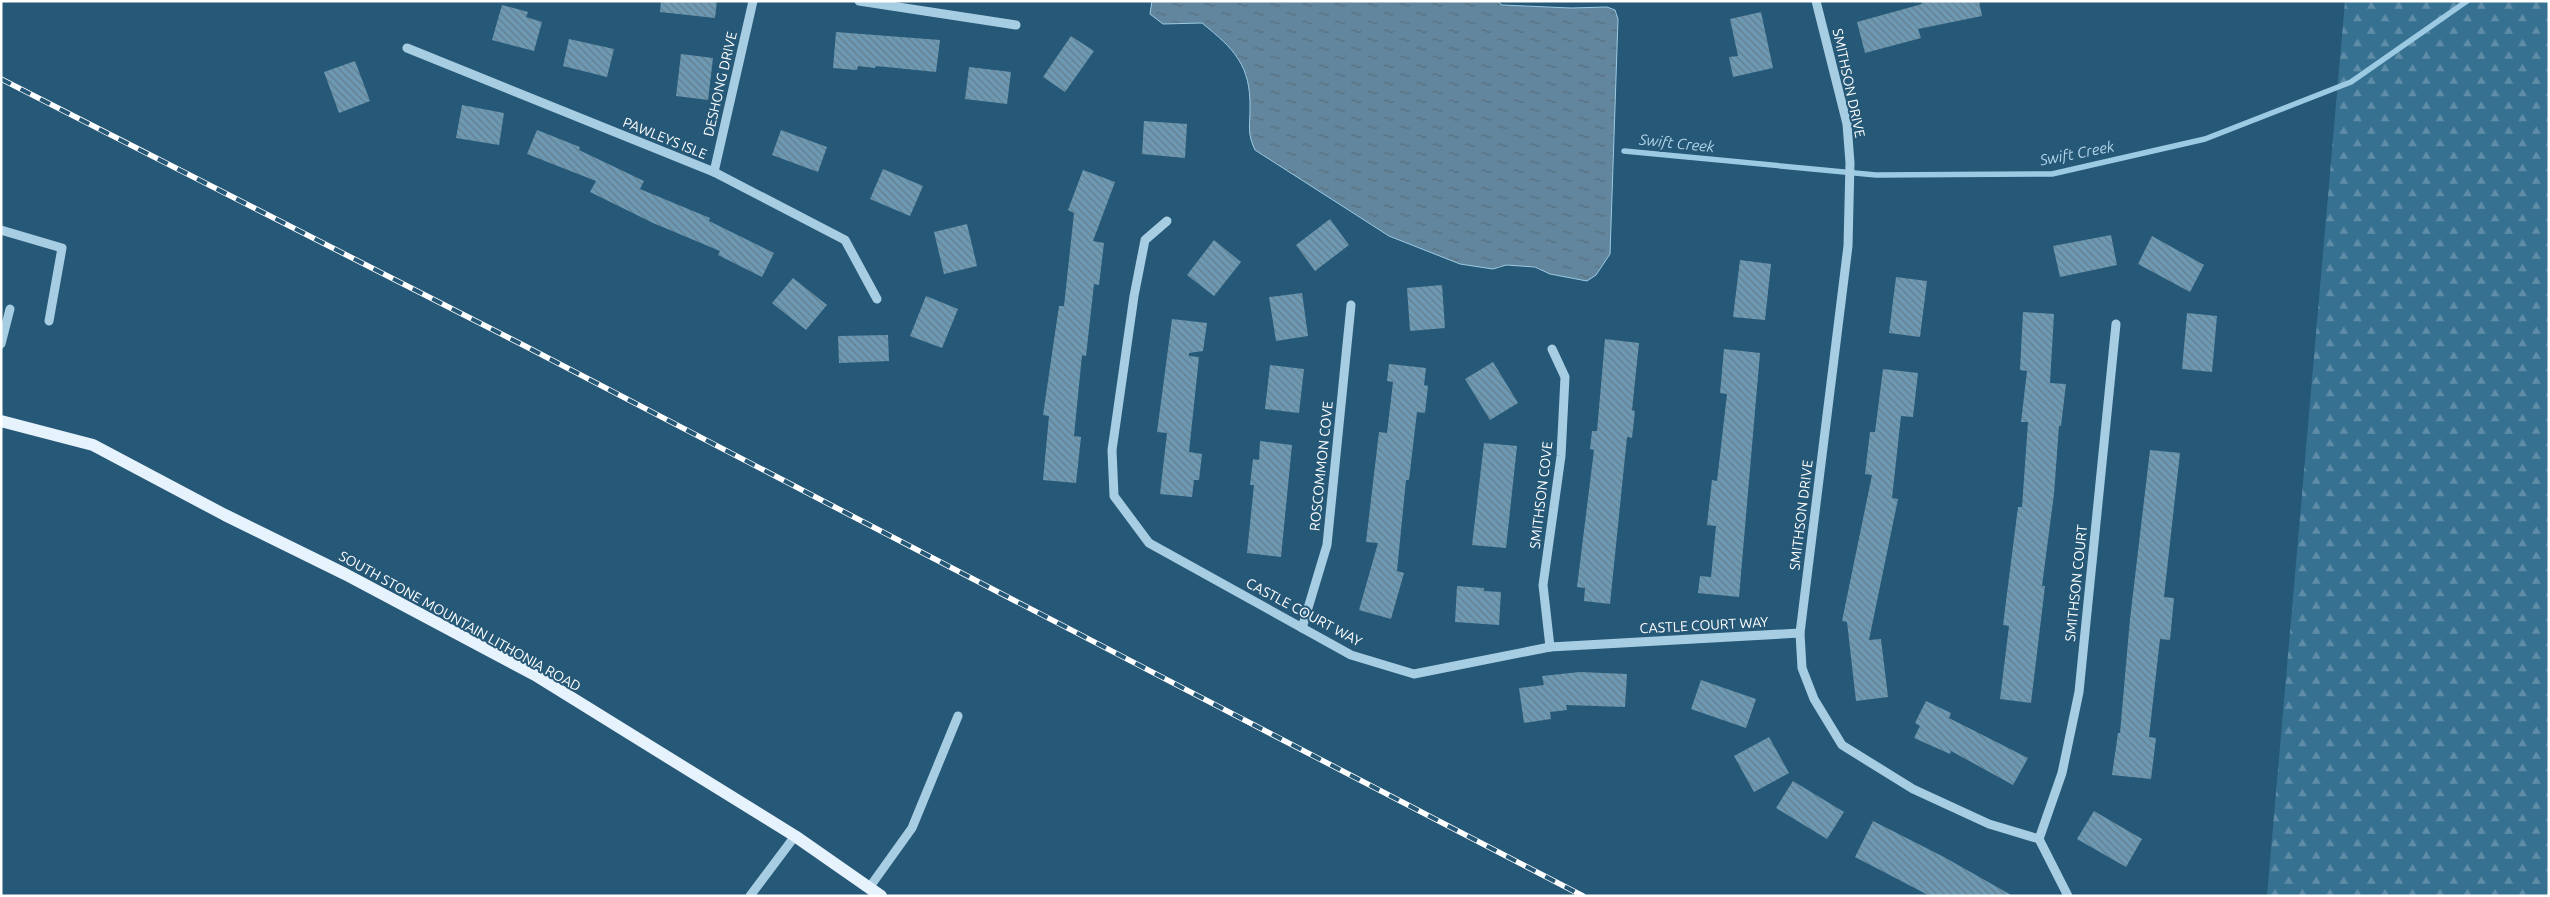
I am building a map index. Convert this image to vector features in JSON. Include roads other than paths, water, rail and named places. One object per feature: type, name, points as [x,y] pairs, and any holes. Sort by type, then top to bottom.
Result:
[{"type":"main road","name":"SOUTH STONE MOUNTAIN LITHONIA ROAD","points":[[1,421],[93,445],[225,515],[345,574],[535,675],[795,836],[881,896]]},
{"type":"street","name":"DESHONG DRIVE","points":[[714,172],[754,1]]},
{"type":"street","points":[[859,1],[1016,25]]},
{"type":"street","name":"SMITHSON DRIVE","points":[[1816,1],[1847,124],[1850,163],[1847,256],[1800,634],[1802,668],[1814,699],[1842,745],[1913,789],[1989,824],[2039,839]]},
{"type":"street","name":"PAWLEYS ISLE","points":[[407,48],[714,172],[845,240],[877,299]]},
{"type":"street","name":"CASTLE COURT WAY","points":[[1167,221],[1145,240],[1134,296],[1112,450],[1114,496],[1149,543],[1351,655],[1414,674],[1550,647],[1800,634]]},
{"type":"street","points":[[1,230],[62,248],[49,321]]},
{"type":"street","name":"ROSCOMMON COVE","points":[[1302,628],[1327,545],[1351,304]]},
{"type":"street","points":[[1,344],[10,309]]},
{"type":"street","name":"SMITHSON COURT","points":[[2039,839],[2062,773],[2079,692],[2116,324]]},
{"type":"street","name":"SMITHSON COVE","points":[[1550,647],[1543,585],[1562,456],[1565,377],[1552,349]]},
{"type":"street","points":[[869,888],[912,828],[958,716]]},
{"type":"street","points":[[750,896],[795,836]]},
{"type":"street","points":[[2039,839],[2068,896]]},
{"type":"water","points":[[1152,1],[1497,1],[1502,5],[1571,8],[1607,7],[1615,10],[1618,19],[1610,254],[1596,275],[1587,281],[1550,274],[1535,267],[1506,265],[1493,269],[1460,264],[1389,236],[1255,150],[1250,134],[1250,94],[1244,69],[1232,50],[1202,23],[1163,24],[1150,14]]},
{"type":"waterway","name":"Swift Creek","points":[[1624,151],[1876,175],[2052,174],[2205,139],[2351,82],[2467,1]]},
{"type":"railway","points":[[1,79],[525,346],[1583,896]]}]
